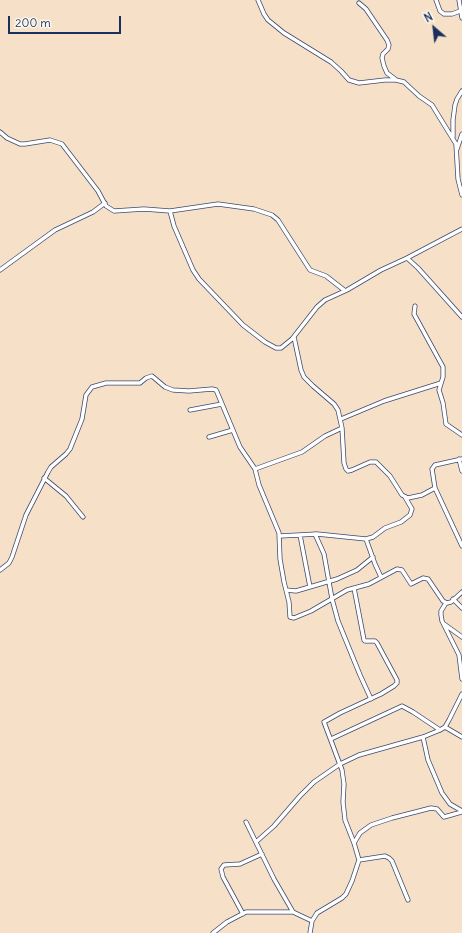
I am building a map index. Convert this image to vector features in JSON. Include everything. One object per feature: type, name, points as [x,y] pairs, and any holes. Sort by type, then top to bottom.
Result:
[{"type":"street","points":[[258,0],[268,20],[284,33],[331,62],[349,80],[354,83],[385,80],[396,80],[406,83],[434,108],[453,138],[457,150],[458,179],[462,195]]},
{"type":"street","points":[[436,0],[440,11],[444,14],[452,14],[460,11]]},
{"type":"street","points":[[459,0],[462,18]]},
{"type":"street","points":[[359,3],[366,9],[390,45],[388,50],[383,54],[382,58],[387,73],[396,80]]},
{"type":"street","points":[[453,138],[455,105],[462,91]]},
{"type":"street","points":[[0,132],[7,138],[20,144],[48,140],[62,144],[105,203],[114,211],[144,209],[170,211],[218,204],[254,209],[272,215],[278,220],[310,270],[326,276],[344,290]]},
{"type":"street","points":[[457,150],[462,134]]},
{"type":"street","points":[[0,270],[56,230],[93,212],[105,203]]},
{"type":"street","points":[[170,211],[174,226],[193,270],[204,285],[231,313],[265,342],[276,348],[281,348],[294,337],[325,300],[462,229]]},
{"type":"street","points":[[407,258],[418,268],[462,317]]},
{"type":"street","points":[[415,306],[414,314],[443,367],[444,373],[439,390],[443,403],[446,424],[462,435]]},
{"type":"street","points":[[280,536],[315,534],[366,539],[401,522],[412,513],[412,509],[405,497],[402,495],[390,476],[376,462],[370,462],[352,470],[346,470],[344,463],[341,419],[338,410],[334,404],[304,377],[301,370],[294,337]]},
{"type":"street","points":[[0,570],[9,563],[12,557],[21,528],[44,478],[51,467],[70,449],[82,418],[86,395],[92,387],[114,382],[140,383],[146,378],[152,376],[173,390],[216,390],[243,452],[255,469],[259,485],[280,536],[279,552],[289,602],[290,616],[292,618],[311,611],[354,588],[369,584],[397,569],[402,570],[411,584],[423,578],[428,579],[446,603]]},
{"type":"street","points":[[341,419],[384,400],[441,383]]},
{"type":"street","points":[[190,410],[222,404]]},
{"type":"street","points":[[255,469],[302,452],[325,436],[342,428]]},
{"type":"street","points":[[209,437],[233,430]]},
{"type":"street","points":[[462,471],[460,459],[443,462],[433,466],[432,469],[435,488],[462,546]]},
{"type":"street","points":[[44,478],[66,496],[83,517]]},
{"type":"street","points":[[405,497],[422,495],[435,488]]},
{"type":"street","points":[[300,534],[310,587]]},
{"type":"street","points":[[315,534],[324,554],[332,599],[341,630],[371,699]]},
{"type":"street","points":[[366,539],[381,577]]},
{"type":"street","points":[[286,590],[296,591],[329,581],[357,570],[373,557]]},
{"type":"street","points":[[310,933],[312,921],[320,911],[344,896],[350,888],[359,860],[345,820],[343,802],[344,784],[340,764],[331,739],[324,726],[325,721],[381,694],[394,686],[398,680],[377,643],[375,641],[369,642],[364,640],[354,588]]},
{"type":"street","points":[[462,592],[449,603],[446,603],[441,611],[444,623],[459,655],[462,679]]},
{"type":"street","points":[[453,599],[462,608]]},
{"type":"street","points":[[444,623],[462,637]]},
{"type":"street","points":[[256,842],[274,826],[314,782],[340,764],[367,752],[423,737],[440,730],[445,726],[462,694]]},
{"type":"street","points":[[331,739],[402,706],[440,730]]},
{"type":"street","points":[[445,726],[462,737]]},
{"type":"street","points":[[423,737],[428,760],[442,793],[450,804],[462,812]]},
{"type":"street","points":[[354,843],[357,836],[362,831],[374,824],[392,818],[431,808],[437,809],[444,817],[462,812]]},
{"type":"street","points":[[246,822],[293,912]]},
{"type":"street","points":[[243,914],[223,877],[221,869],[224,865],[240,864],[262,854]]},
{"type":"street","points":[[359,860],[384,856],[389,858],[392,861],[408,900]]},
{"type":"street","points":[[213,933],[227,922],[250,912],[293,912],[312,921]]}]
